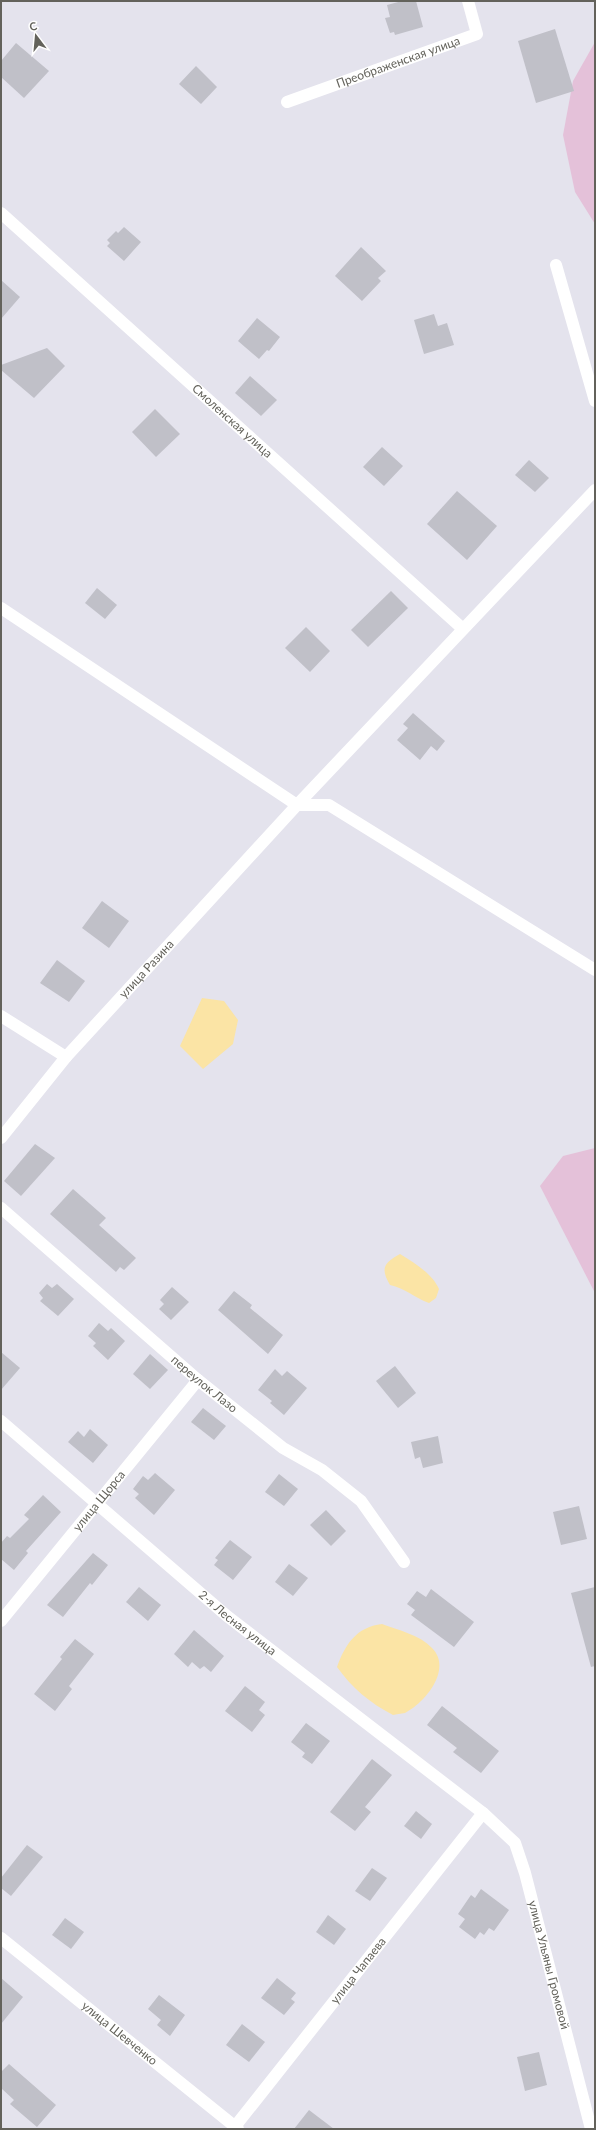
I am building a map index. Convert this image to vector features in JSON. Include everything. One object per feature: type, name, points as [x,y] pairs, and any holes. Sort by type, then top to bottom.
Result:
[{"type":"street","name":"Преображенская улица","points":[[287,102],[477,34],[468,1]]},
{"type":"street","name":"Смоленская улица","points":[[1,213],[463,629]]},
{"type":"street","points":[[556,266],[595,401]]},
{"type":"street","name":"улица Разина","points":[[1,1138],[66,1058],[297,805],[595,490]]},
{"type":"street","points":[[1,608],[297,805],[329,805],[595,970]]},
{"type":"street","points":[[1,1016],[66,1058]]},
{"type":"street","name":"переулок Лазо","points":[[1,1208],[198,1380],[284,1448],[322,1470],[361,1501],[404,1562]]},
{"type":"street","name":"улица Щорса","points":[[1,1621],[97,1506],[198,1380]]},
{"type":"street","name":"2-я Лесная улица","points":[[1,1421],[97,1506],[227,1616],[483,1813]]},
{"type":"street","name":"улица Чапаева","points":[[235,2128],[483,1813]]},
{"type":"street","name":"улица Ульяны Громовой","points":[[483,1813],[515,1844],[525,1873],[591,2129]]},
{"type":"street","name":"улица Шевченко","points":[[1,1938],[235,2128]]},
{"type":"shaded area","points":[[595,42],[595,224],[575,192],[563,135],[573,81]]},
{"type":"shaded area","points":[[202,998],[224,1001],[238,1020],[233,1044],[203,1069],[180,1046]]},
{"type":"shaded area","points":[[595,1148],[595,1293],[540,1186],[563,1156]]},
{"type":"shaded area","points":[[400,1254],[427,1273],[436,1283],[439,1289],[436,1298],[429,1303],[400,1288],[390,1285],[385,1274],[385,1266],[390,1260]]},
{"type":"shaded area","points":[[382,1624],[408,1633],[427,1643],[438,1656],[438,1675],[434,1685],[421,1702],[405,1713],[393,1715],[377,1705],[355,1688],[337,1667],[344,1651],[358,1633],[373,1626]]},
{"type":"building","points":[[402,1],[416,1],[423,27],[395,35],[394,32],[390,33],[385,18],[390,17],[387,5]]},
{"type":"building","points":[[555,29],[574,91],[536,103],[518,41]]},
{"type":"building","points":[[16,43],[49,71],[24,98],[1,77],[1,61]]},
{"type":"building","points":[[196,66],[217,87],[201,104],[179,84]]},
{"type":"building","points":[[124,227],[141,242],[124,261],[107,246],[110,243],[107,240],[116,231],[118,233]]},
{"type":"building","points":[[361,247],[386,271],[378,278],[381,281],[362,301],[335,276]]},
{"type":"building","points":[[1,280],[20,297],[1,319]]},
{"type":"building","points":[[434,314],[438,326],[447,323],[454,345],[424,354],[414,320]]},
{"type":"building","points":[[257,318],[280,337],[269,351],[267,350],[259,359],[238,341]]},
{"type":"building","points":[[47,348],[65,366],[34,398],[1,370],[1,365]]},
{"type":"building","points":[[250,376],[277,400],[261,416],[235,393]]},
{"type":"building","points":[[155,409],[180,434],[156,457],[132,432]]},
{"type":"building","points":[[382,447],[403,466],[384,486],[363,467]]},
{"type":"building","points":[[529,460],[549,478],[535,492],[515,475]]},
{"type":"building","points":[[457,491],[497,526],[467,560],[427,524]]},
{"type":"building","points":[[97,588],[117,605],[105,619],[85,603]]},
{"type":"building","points":[[391,591],[408,608],[368,647],[351,630]]},
{"type":"building","points":[[306,627],[330,651],[310,672],[285,648]]},
{"type":"building","points":[[413,713],[445,741],[437,751],[431,746],[420,760],[397,740],[408,728],[403,724]]},
{"type":"building","points":[[102,901],[129,921],[109,948],[82,928]]},
{"type":"building","points":[[57,960],[85,981],[69,1002],[40,983]]},
{"type":"building","points":[[35,1144],[55,1158],[21,1196],[4,1181]]},
{"type":"building","points":[[73,1189],[106,1218],[99,1225],[136,1258],[124,1270],[120,1267],[116,1272],[50,1214]]},
{"type":"building","points":[[47,1284],[52,1288],[57,1284],[74,1299],[58,1316],[40,1301],[43,1298],[39,1293]]},
{"type":"building","points":[[172,1287],[189,1302],[171,1320],[159,1309],[164,1304],[160,1300]]},
{"type":"building","points":[[234,1291],[252,1305],[250,1308],[283,1335],[268,1354],[218,1310]]},
{"type":"building","points":[[99,1323],[108,1331],[111,1328],[125,1341],[108,1360],[93,1346],[96,1343],[88,1336]]},
{"type":"building","points":[[1,1352],[20,1368],[1,1390]]},
{"type":"building","points":[[150,1354],[168,1370],[150,1389],[133,1374]]},
{"type":"building","points":[[395,1366],[416,1393],[398,1408],[376,1381]]},
{"type":"building","points":[[275,1369],[282,1376],[287,1371],[307,1388],[284,1415],[270,1403],[272,1401],[258,1390]]},
{"type":"building","points":[[203,1408],[226,1426],[214,1440],[191,1422]]},
{"type":"building","points":[[90,1429],[108,1445],[93,1463],[68,1442],[78,1431],[84,1437]]},
{"type":"building","points":[[438,1436],[443,1463],[423,1468],[420,1457],[415,1459],[411,1442]]},
{"type":"building","points":[[155,1473],[175,1490],[154,1515],[135,1498],[139,1494],[133,1489],[143,1476],[148,1480]]},
{"type":"building","points":[[279,1474],[298,1489],[284,1506],[265,1492]]},
{"type":"building","points":[[43,1495],[61,1512],[26,1551],[28,1553],[14,1570],[1,1559],[1,1543],[7,1536],[10,1538],[29,1519],[24,1515]]},
{"type":"building","points":[[579,1506],[587,1539],[561,1545],[553,1512]]},
{"type":"building","points":[[326,1510],[346,1531],[331,1546],[310,1525]]},
{"type":"building","points":[[230,1540],[252,1557],[233,1580],[214,1565],[218,1560],[215,1558]]},
{"type":"building","points":[[93,1553],[108,1565],[92,1585],[90,1583],[63,1617],[47,1605]]},
{"type":"building","points":[[289,1564],[308,1578],[293,1596],[275,1582]]},
{"type":"building","points":[[139,1587],[161,1605],[148,1621],[126,1602]]},
{"type":"building","points":[[595,1587],[595,1666],[591,1667],[571,1593]]},
{"type":"building","points":[[431,1589],[474,1622],[454,1647],[411,1615],[415,1610],[407,1604],[417,1591],[426,1597]]},
{"type":"building","points":[[194,1630],[224,1656],[211,1672],[204,1666],[200,1669],[192,1662],[188,1667],[174,1654]]},
{"type":"building","points":[[75,1639],[94,1654],[69,1686],[72,1689],[55,1711],[34,1694],[62,1659],[60,1657]]},
{"type":"building","points":[[245,1686],[265,1702],[259,1710],[265,1715],[252,1732],[225,1711]]},
{"type":"building","points":[[442,1706],[499,1751],[481,1773],[453,1752],[457,1748],[427,1725]]},
{"type":"building","points":[[306,1723],[330,1741],[312,1764],[302,1757],[305,1753],[291,1742]]},
{"type":"building","points":[[372,1759],[392,1775],[365,1807],[371,1812],[355,1831],[330,1812]]},
{"type":"building","points":[[416,1811],[432,1824],[421,1839],[404,1826]]},
{"type":"building","points":[[27,1845],[43,1857],[11,1896],[1,1888],[1,1878]]},
{"type":"building","points":[[372,1868],[387,1878],[370,1901],[355,1891]]},
{"type":"building","points":[[481,1889],[509,1910],[494,1931],[489,1928],[484,1935],[480,1932],[475,1939],[459,1927],[465,1919],[458,1914],[471,1895],[475,1898]]},
{"type":"building","points":[[328,1915],[346,1929],[334,1945],[316,1932]]},
{"type":"building","points":[[65,1918],[84,1932],[71,1949],[52,1935]]},
{"type":"building","points":[[1,1978],[23,1997],[1,2024]]},
{"type":"building","points":[[277,1978],[296,1993],[291,1999],[295,2002],[284,2015],[261,1998]]},
{"type":"building","points":[[159,1995],[185,2015],[170,2036],[157,2025],[161,2020],[148,2009]]},
{"type":"building","points":[[242,2024],[265,2042],[249,2062],[226,2045]]},
{"type":"building","points":[[539,2052],[547,2085],[525,2091],[517,2057]]},
{"type":"building","points":[[9,2064],[56,2105],[37,2127],[10,2104],[14,2100],[1,2088],[1,2072]]},
{"type":"building","points":[[309,2110],[334,2129],[294,2129]]}]
